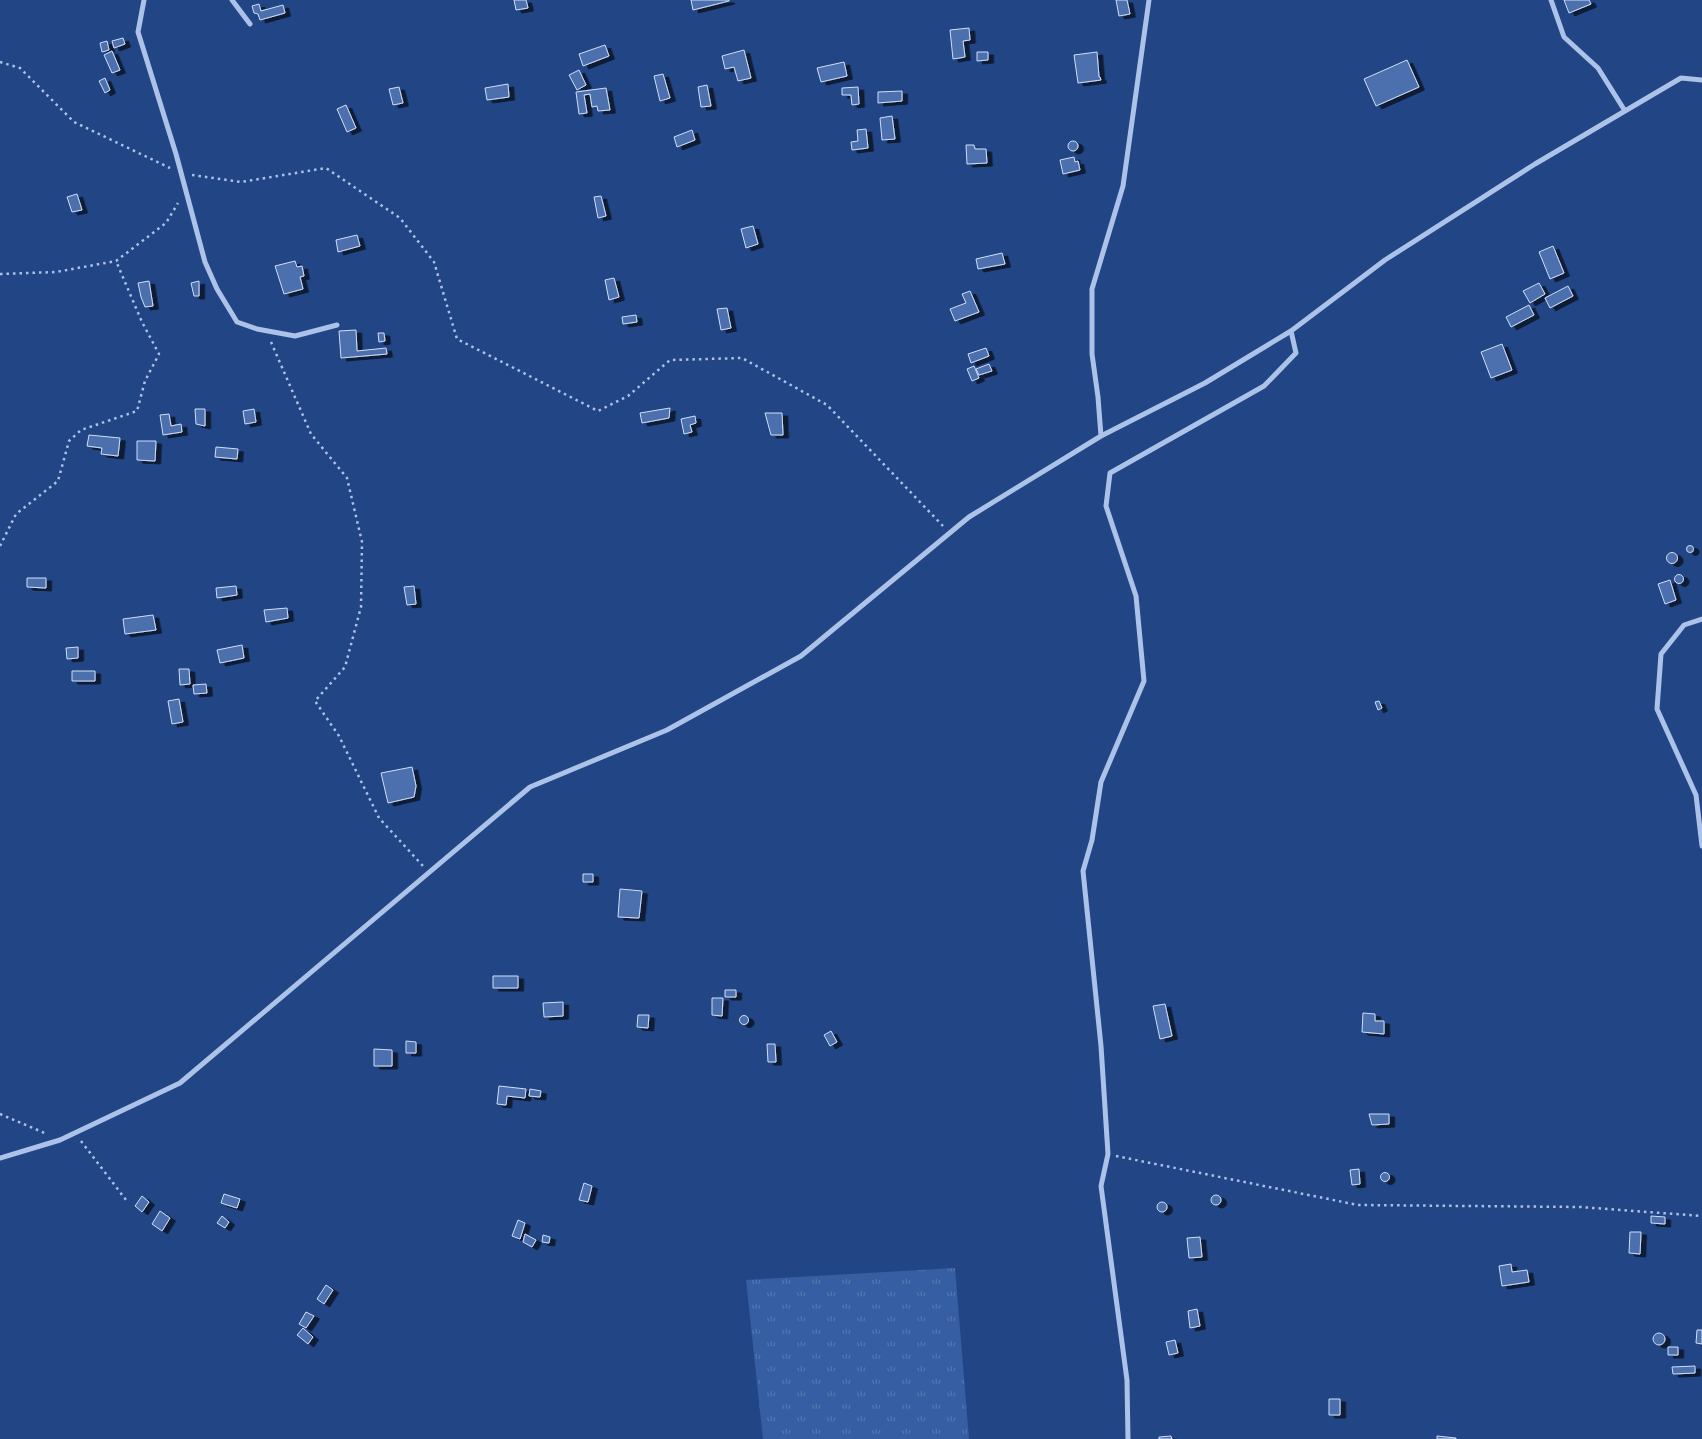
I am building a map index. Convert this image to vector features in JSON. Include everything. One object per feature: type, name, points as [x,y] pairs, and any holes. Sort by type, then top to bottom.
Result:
[{"type":"street","points":[[144,0],[138,32],[186,191],[205,262],[217,289],[238,322],[267,331],[295,336],[336,325]]},
{"type":"street","points":[[232,0],[250,24]]},
{"type":"street","points":[[1100,436],[1098,397],[1092,354],[1092,289],[1123,186],[1149,0]]},
{"type":"street","points":[[1551,0],[1564,37],[1598,68],[1626,111]]},
{"type":"street","points":[[0,1158],[60,1140],[180,1083],[530,787],[667,730],[801,656],[969,517],[1100,436],[1205,382],[1291,331],[1385,260],[1535,164],[1681,78],[1702,80]]},
{"type":"street","points":[[1128,1439],[1127,1380],[1101,1186],[1108,1154],[1101,1046],[1083,871],[1092,840],[1101,782],[1144,681],[1136,596],[1106,506],[1110,473],[1264,386],[1296,353],[1291,331]]},
{"type":"street","points":[[1702,619],[1684,625],[1661,654],[1657,709],[1696,795],[1702,846]]},
{"type":"path","points":[[0,62],[20,68],[74,122],[181,174],[241,182],[326,168],[400,218],[429,255],[434,262],[457,338],[598,411],[628,396],[670,360],[742,358],[827,405],[949,533]]},
{"type":"path","points":[[0,274],[56,272],[116,262],[166,223],[186,191]]},
{"type":"path","points":[[0,546],[16,514],[58,481],[69,441],[81,430],[137,411],[145,381],[159,354],[142,322],[116,262]]},
{"type":"path","points":[[267,331],[311,434],[347,478],[362,542],[361,608],[345,667],[315,701],[339,736],[379,818],[429,873]]},
{"type":"path","points":[[0,1114],[60,1140]]},
{"type":"path","points":[[80,1140],[126,1200]]},
{"type":"path","points":[[1108,1154],[1358,1205],[1580,1207],[1702,1216]]},
{"type":"green space","points":[[955,1268],[969,1439],[763,1439],[746,1280]]},
{"type":"building","points":[[514,0],[526,0],[528,8],[516,10]]},
{"type":"building","points":[[691,0],[729,0],[729,1],[693,10]]},
{"type":"building","points":[[1116,0],[1127,0],[1130,14],[1119,16]]},
{"type":"building","points":[[1564,0],[1589,0],[1591,4],[1569,13]]},
{"type":"building","points":[[259,4],[261,11],[283,5],[285,13],[260,20],[258,14],[254,13],[252,6]]},
{"type":"building","points":[[969,28],[970,40],[963,41],[965,57],[953,59],[950,30]]},
{"type":"building","points":[[123,38],[125,44],[114,48],[112,41]]},
{"type":"building","points":[[107,41],[109,50],[102,52],[100,43]]},
{"type":"building","points":[[605,45],[609,56],[583,66],[579,54]]},
{"type":"building","points":[[744,50],[751,78],[738,81],[734,67],[725,69],[722,56]]},
{"type":"building","points":[[112,51],[120,70],[112,73],[104,55]]},
{"type":"building","points":[[977,52],[988,52],[988,60],[977,61]]},
{"type":"building","points":[[1097,52],[1099,77],[1101,80],[1078,83],[1074,55]]},
{"type":"building","points":[[1407,60],[1419,87],[1376,106],[1364,79]]},
{"type":"building","points":[[844,62],[847,76],[821,82],[817,68]]},
{"type":"building","points":[[579,70],[586,85],[577,90],[569,75]]},
{"type":"building","points":[[663,74],[670,98],[660,101],[654,76]]},
{"type":"building","points":[[105,78],[110,90],[105,93],[99,81]]},
{"type":"building","points":[[508,84],[509,97],[487,100],[485,88]]},
{"type":"building","points":[[707,85],[711,106],[701,107],[698,87]]},
{"type":"building","points":[[399,87],[403,103],[393,105],[389,89]]},
{"type":"building","points":[[858,87],[859,104],[852,105],[851,95],[842,95],[842,88]]},
{"type":"building","points":[[606,88],[610,110],[598,111],[597,106],[592,107],[590,94],[584,95],[587,113],[579,114],[576,92]]},
{"type":"building","points":[[902,91],[902,101],[878,103],[878,92]]},
{"type":"building","points":[[346,105],[356,128],[347,132],[337,109]]},
{"type":"building","points":[[892,116],[895,139],[882,140],[880,118]]},
{"type":"building","points":[[866,129],[868,148],[852,150],[851,142],[858,141],[857,130]]},
{"type":"building","points":[[692,130],[695,140],[677,147],[674,137]]},
{"type":"building","points":[[1073,141],[1078,146],[1073,151],[1068,146]]},
{"type":"building","points":[[966,145],[974,145],[975,149],[986,149],[987,163],[967,164]]},
{"type":"building","points":[[1074,157],[1075,162],[1078,161],[1080,170],[1063,174],[1060,160]]},
{"type":"building","points":[[77,194],[82,210],[72,212],[67,197]]},
{"type":"building","points":[[601,196],[606,216],[598,218],[594,197]]},
{"type":"building","points":[[753,226],[758,244],[746,248],[741,229]]},
{"type":"building","points":[[357,235],[360,246],[338,252],[336,240]]},
{"type":"building","points":[[1553,246],[1564,273],[1550,279],[1539,252]]},
{"type":"building","points":[[1002,253],[1005,264],[978,269],[976,259]]},
{"type":"building","points":[[295,261],[297,267],[302,266],[304,276],[300,277],[303,289],[284,294],[275,266]]},
{"type":"building","points":[[614,278],[619,297],[609,300],[605,280]]},
{"type":"building","points":[[149,281],[153,306],[145,307],[138,283]]},
{"type":"building","points":[[199,281],[199,296],[194,296],[191,283]]},
{"type":"building","points":[[1539,283],[1545,294],[1530,303],[1523,291]]},
{"type":"building","points":[[1568,286],[1573,296],[1550,308],[1545,298]]},
{"type":"building","points":[[970,291],[979,312],[955,321],[950,309],[966,303],[962,294]]},
{"type":"building","points":[[1529,305],[1534,315],[1511,327],[1506,317]]},
{"type":"building","points":[[727,308],[731,328],[721,330],[717,309]]},
{"type":"building","points":[[636,315],[637,322],[623,324],[622,317]]},
{"type":"building","points":[[356,330],[357,351],[386,348],[387,354],[341,358],[339,331]]},
{"type":"building","points":[[378,333],[384,333],[385,341],[379,342]]},
{"type":"building","points":[[1502,344],[1512,370],[1491,378],[1481,352]]},
{"type":"building","points":[[986,348],[989,356],[971,363],[968,354]]},
{"type":"building","points":[[989,364],[992,371],[979,375],[976,369]]},
{"type":"building","points":[[974,366],[979,378],[972,381],[967,369]]},
{"type":"building","points":[[670,408],[669,418],[642,423],[640,413]]},
{"type":"building","points":[[195,409],[205,409],[205,426],[196,424]]},
{"type":"building","points":[[254,409],[256,422],[245,424],[243,411]]},
{"type":"building","points":[[765,413],[782,413],[783,435],[771,435]]},
{"type":"building","points":[[169,414],[171,426],[181,424],[182,432],[163,435],[160,415]]},
{"type":"building","points":[[695,416],[696,423],[690,425],[692,432],[684,434],[681,419]]},
{"type":"building","points":[[89,435],[120,438],[118,456],[101,454],[102,448],[87,446]]},
{"type":"building","points":[[137,441],[156,441],[155,461],[137,460]]},
{"type":"building","points":[[216,447],[238,449],[237,459],[215,457]]},
{"type":"building","points":[[1690,545],[1694,549],[1690,553],[1686,549]]},
{"type":"building","points":[[1672,552],[1678,558],[1672,564],[1666,558]]},
{"type":"building","points":[[1679,575],[1683,579],[1679,583],[1675,579]]},
{"type":"building","points":[[27,578],[46,578],[46,588],[27,587]]},
{"type":"building","points":[[1670,580],[1676,600],[1665,604],[1658,584]]},
{"type":"building","points":[[236,586],[237,595],[217,598],[216,588]]},
{"type":"building","points":[[414,586],[416,604],[407,605],[404,587]]},
{"type":"building","points":[[287,608],[288,618],[266,622],[264,610]]},
{"type":"building","points":[[153,615],[156,630],[125,634],[123,619]]},
{"type":"building","points":[[242,645],[244,658],[220,663],[217,650]]},
{"type":"building","points":[[78,647],[78,658],[67,659],[66,648]]},
{"type":"building","points":[[179,669],[189,669],[190,684],[180,685]]},
{"type":"building","points":[[72,671],[95,671],[95,681],[72,681]]},
{"type":"building","points":[[206,684],[207,693],[194,694],[193,685]]},
{"type":"building","points":[[179,699],[183,722],[172,724],[168,701]]},
{"type":"building","points":[[1379,701],[1382,708],[1378,710],[1375,702]]},
{"type":"building","points":[[412,767],[416,786],[414,797],[388,803],[381,773]]},
{"type":"building","points":[[583,874],[593,874],[593,882],[583,882]]},
{"type":"building","points":[[620,889],[642,891],[639,918],[618,917]]},
{"type":"building","points":[[493,976],[518,976],[518,988],[493,988]]},
{"type":"building","points":[[725,990],[736,990],[736,997],[725,997]]},
{"type":"building","points":[[712,998],[723,998],[722,1016],[712,1015]]},
{"type":"building","points":[[563,1002],[563,1016],[544,1017],[543,1003]]},
{"type":"building","points":[[1165,1004],[1172,1036],[1160,1039],[1153,1006]]},
{"type":"building","points":[[1363,1013],[1375,1014],[1375,1021],[1384,1021],[1384,1034],[1362,1032]]},
{"type":"building","points":[[638,1015],[649,1015],[648,1028],[637,1027]]},
{"type":"building","points":[[744,1015],[749,1020],[744,1025],[739,1020]]},
{"type":"building","points":[[831,1031],[837,1042],[830,1046],[824,1035]]},
{"type":"building","points":[[406,1041],[416,1042],[416,1053],[406,1053]]},
{"type":"building","points":[[767,1044],[775,1044],[776,1062],[768,1062]]},
{"type":"building","points":[[374,1049],[392,1050],[392,1066],[374,1066]]},
{"type":"building","points":[[499,1086],[526,1089],[525,1098],[507,1096],[506,1105],[497,1104]]},
{"type":"building","points":[[530,1089],[541,1091],[540,1097],[529,1096]]},
{"type":"building","points":[[1369,1114],[1389,1114],[1389,1124],[1372,1125]]},
{"type":"building","points":[[1359,1169],[1360,1184],[1352,1185],[1350,1170]]},
{"type":"building","points":[[1385,1173],[1389,1177],[1385,1181],[1381,1177]]},
{"type":"building","points":[[584,1183],[592,1186],[588,1202],[579,1200]]},
{"type":"building","points":[[224,1194],[240,1199],[237,1208],[221,1203]]},
{"type":"building","points":[[1214,1195],[1218,1195],[1221,1200],[1218,1205],[1214,1205],[1211,1202],[1211,1198]]},
{"type":"building","points":[[142,1196],[149,1202],[142,1212],[135,1206]]},
{"type":"building","points":[[1160,1202],[1164,1202],[1167,1207],[1166,1211],[1160,1212],[1157,1209],[1157,1205]]},
{"type":"building","points":[[160,1211],[170,1218],[162,1231],[152,1224]]},
{"type":"building","points":[[222,1216],[229,1222],[225,1228],[217,1223]]},
{"type":"building","points":[[1651,1216],[1665,1217],[1665,1224],[1651,1223]]},
{"type":"building","points":[[518,1220],[525,1223],[520,1239],[512,1236]]},
{"type":"building","points":[[1630,1232],[1641,1232],[1640,1254],[1629,1253]]},
{"type":"building","points":[[525,1234],[536,1240],[532,1247],[523,1242]]},
{"type":"building","points":[[543,1235],[550,1237],[549,1243],[542,1242]]},
{"type":"building","points":[[1200,1237],[1202,1257],[1189,1258],[1187,1238]]},
{"type":"building","points":[[1511,1264],[1512,1272],[1527,1270],[1529,1282],[1502,1286],[1499,1266]]},
{"type":"building","points":[[326,1285],[333,1290],[324,1304],[317,1299]]},
{"type":"building","points":[[1197,1309],[1200,1326],[1190,1328],[1188,1311]]},
{"type":"building","points":[[306,1312],[314,1316],[306,1328],[299,1324]]},
{"type":"building","points":[[303,1328],[313,1337],[308,1344],[297,1335]]},
{"type":"building","points":[[1697,1330],[1702,1330],[1702,1344],[1696,1343]]},
{"type":"building","points":[[1657,1333],[1661,1333],[1665,1339],[1661,1345],[1657,1345],[1653,1341],[1653,1337]]},
{"type":"building","points":[[1175,1340],[1178,1353],[1169,1355],[1166,1342]]},
{"type":"building","points":[[1668,1347],[1678,1347],[1678,1355],[1668,1355]]},
{"type":"building","points":[[1695,1366],[1695,1373],[1673,1374],[1672,1367]]},
{"type":"building","points":[[1329,1399],[1340,1399],[1340,1415],[1329,1415]]},
{"type":"building","points":[[1171,1436],[1172,1439],[1159,1439],[1159,1437]]},
{"type":"building","points":[[1437,1436],[1456,1438],[1456,1439],[1437,1439]]}]
